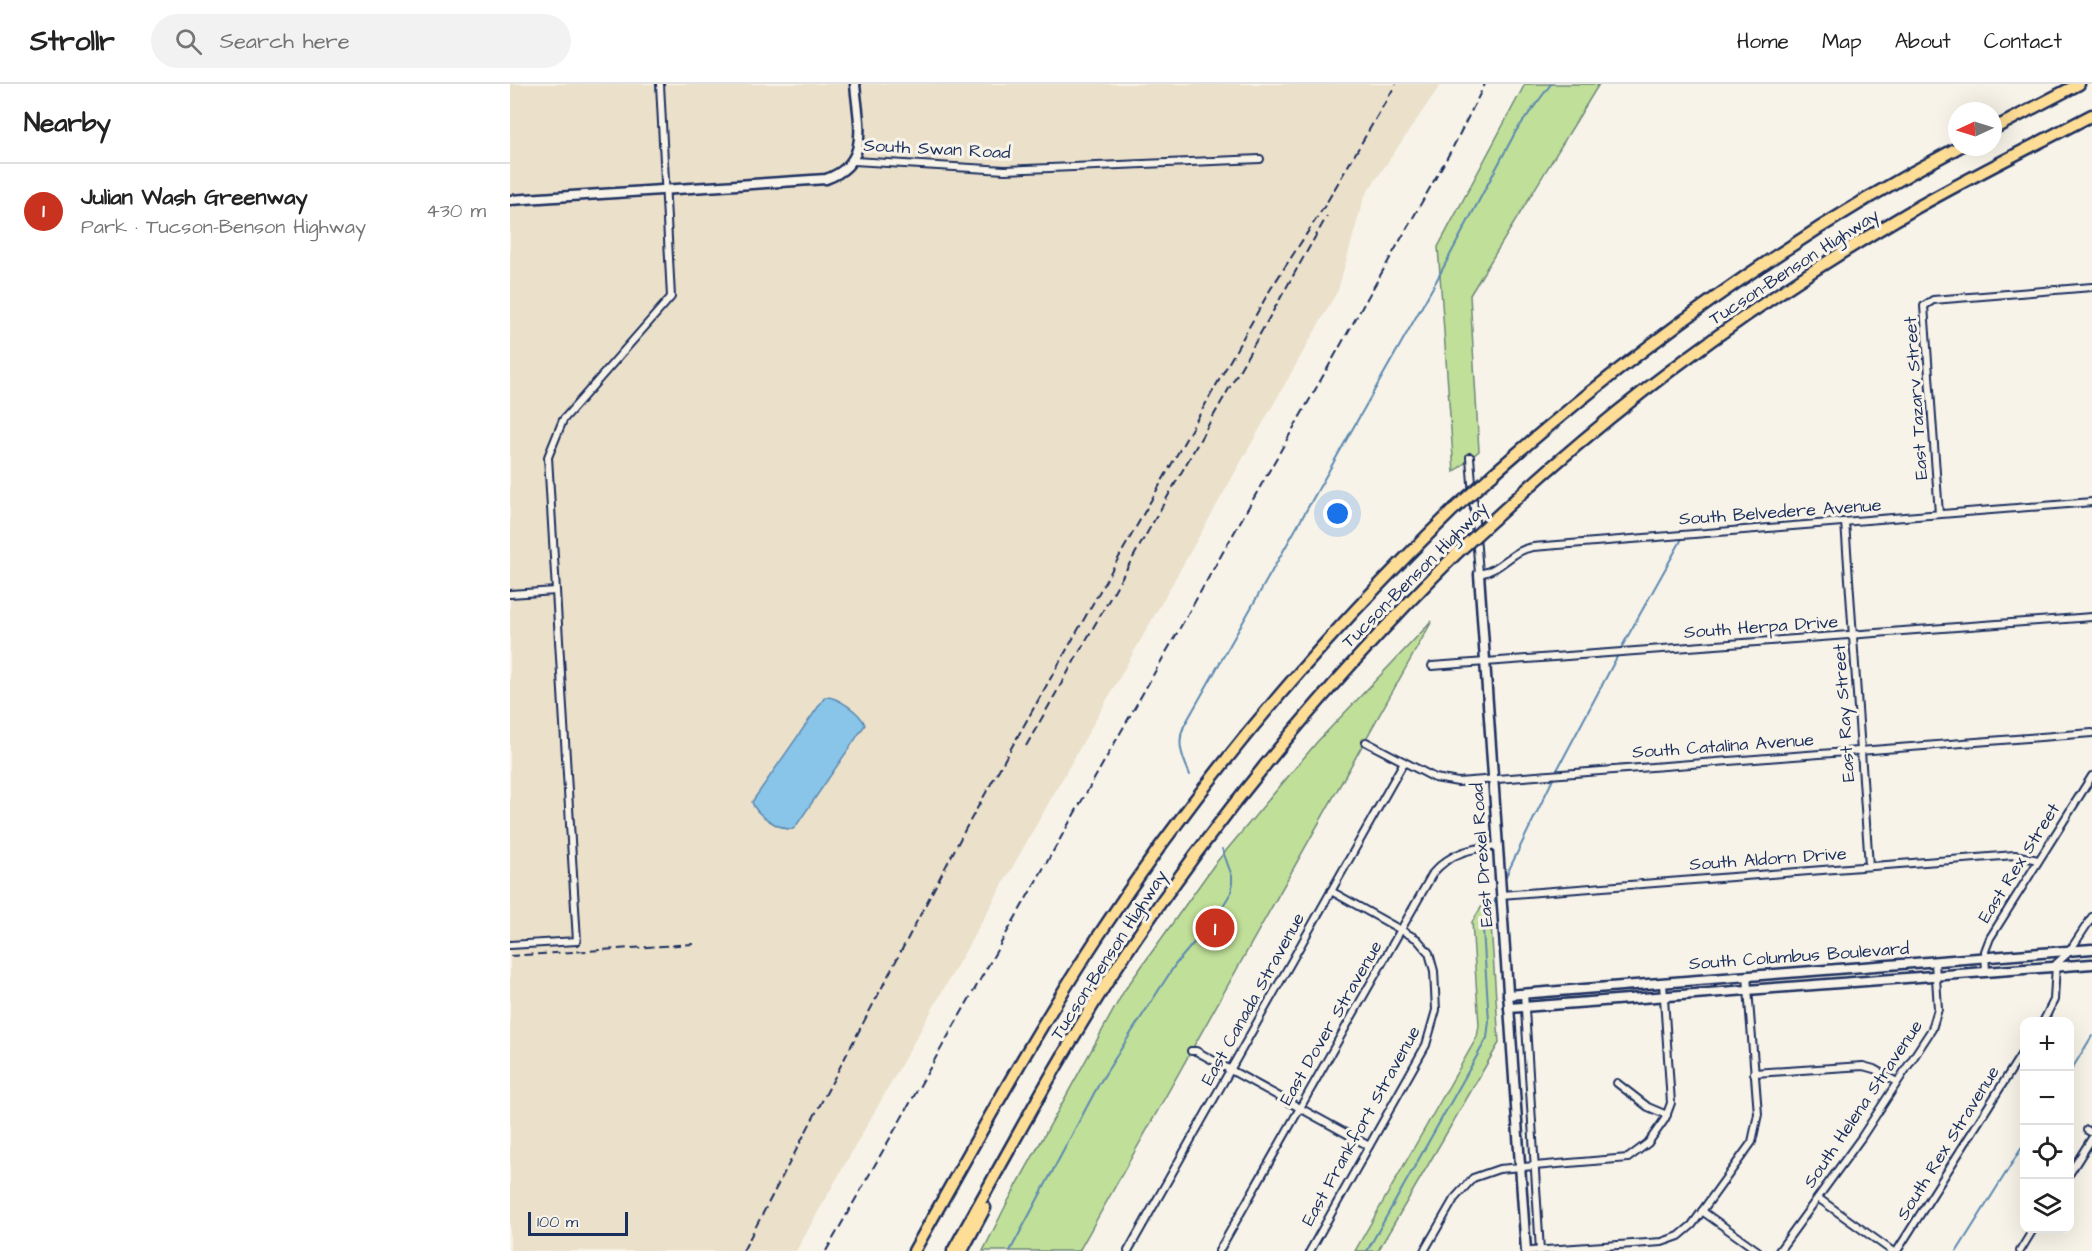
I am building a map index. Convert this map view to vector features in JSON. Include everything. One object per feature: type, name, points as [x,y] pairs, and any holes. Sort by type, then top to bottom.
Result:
[{"type":"highway","points":[[2002,124],[2079,84]]},
{"type":"highway","name":"Tucson–Benson Highway","points":[[953,1251],[1073,1040],[1152,915],[1231,806],[1351,663],[1458,552],[1628,404],[1786,288],[1916,209],[2092,115]]},
{"type":"highway","name":"Tucson–Benson Highway","points":[[914,1251],[1066,985],[1180,818],[1245,735],[1320,647],[1455,509],[1598,385],[1705,304],[1817,229],[1948,153]]},
{"type":"highway","points":[[963,1251],[1073,1040]]},
{"type":"street","points":[[510,945],[577,941],[548,456],[563,420],[672,297],[660,84]]},
{"type":"street","points":[[854,161],[859,135],[855,84]]},
{"type":"street","name":"South Swan Road","points":[[510,200],[819,180],[839,174],[854,161],[1005,170],[1260,159]]},
{"type":"street","name":"East Tazarv Street","points":[[1939,514],[1924,306],[1934,300],[2092,287]]},
{"type":"street","name":"East Drexel Road","points":[[1470,457],[1526,1251]]},
{"type":"street","name":"South Belvedere Avenue","points":[[1479,574],[1497,569],[1517,552],[1533,547],[2092,502]]},
{"type":"street","name":"East Ray Street","points":[[1845,522],[1869,866]]},
{"type":"street","points":[[510,594],[556,591]]},
{"type":"street","name":"South Herpa Drive","points":[[1432,666],[1456,662],[1485,663],[2092,617]]},
{"type":"street","name":"South Catalina Avenue","points":[[1366,742],[1446,782],[2092,733]]},
{"type":"street","name":"East Canada Stravenue","points":[[1128,1251],[1404,762]]},
{"type":"street","name":"East Rex Street","points":[[1986,972],[1985,958],[1990,938],[2092,776]]},
{"type":"street","name":"East Dover Stravenue","points":[[1219,1251],[1433,873],[1445,861],[1466,850],[1497,846]]},
{"type":"street","name":"South Aldorn Drive","points":[[1501,895],[2015,855],[2038,860]]},
{"type":"street","name":"East Frankfort Stravenue","points":[[1310,1251],[1426,1045],[1435,1017],[1434,971],[1430,955],[1419,941],[1331,891]]},
{"type":"street","points":[[2046,1017],[2054,1000],[2055,966],[2069,952],[2092,917]]},
{"type":"street","name":"South Columbus Boulevard","points":[[1508,995],[2092,949]]},
{"type":"street","name":"South Helena Stravenue","points":[[1779,1251],[1897,1082],[1934,1023],[1938,1009],[1935,962]]},
{"type":"street","name":"South Columbus Boulevard","points":[[1509,1008],[2092,963]]},
{"type":"street","points":[[1531,1251],[1668,1241],[1688,1229],[1754,1137],[1758,1119],[1748,976]]},
{"type":"street","points":[[1425,1251],[1466,1184],[1485,1172],[1628,1158],[1644,1147],[1667,1115],[1671,1092],[1663,982]]},
{"type":"street","points":[[1524,993],[1540,1251]]},
{"type":"street","points":[[1191,1051],[1196,1051],[1231,1069],[1369,1146]]},
{"type":"street","name":"South Rex Stravenue","points":[[1897,1251],[2020,1058]]},
{"type":"street","points":[[1754,1073],[1863,1066],[1875,1069],[1897,1082]]},
{"type":"street","points":[[1617,1083],[1648,1107],[1667,1115]]},
{"type":"street","points":[[2074,1167],[2092,1138]]},
{"type":"street","points":[[1818,1198],[1892,1251]]},
{"type":"street","points":[[1702,1211],[1758,1251]]},
{"type":"street","points":[[2017,1250],[2030,1233]]},
{"type":"shaded area","points":[[510,84],[1441,84],[1364,197],[1338,290],[796,1251],[510,1251]]},
{"type":"green space","points":[[1525,84],[1599,84],[1470,295],[1479,451],[1454,472],[1438,247]]},
{"type":"green space","points":[[1432,621],[1079,1251],[983,1251],[1124,991],[1214,865],[1317,742]]},
{"type":"green space","points":[[1489,895],[1499,1043],[1378,1251],[1355,1251],[1477,1037],[1479,1025],[1472,922]]},
{"type":"water","points":[[825,697],[836,699],[848,706],[859,715],[865,725],[796,826],[788,829],[763,816],[752,802]]},
{"type":"waterway","points":[[1190,775],[1181,745],[1184,726],[1433,287],[1516,131],[1551,84]]},
{"type":"waterway","points":[[1620,650],[1683,537]]},
{"type":"waterway","points":[[1556,772],[1618,655]]},
{"type":"waterway","points":[[1504,880],[1554,777]]},
{"type":"waterway","points":[[1010,1251],[1099,1084],[1175,965],[1218,914],[1232,891],[1232,876],[1222,849]]},
{"type":"waterway","points":[[1367,1251],[1487,1038],[1489,1021],[1483,929],[1498,893]]},
{"type":"waterway","points":[[2071,1071],[2092,1036]]},
{"type":"waterway","points":[[1957,1251],[2020,1150]]},
{"type":"railway","points":[[743,1251],[966,828],[1270,290],[1324,207],[1396,84]]},
{"type":"railway","points":[[826,1251],[1452,149],[1485,84]]},
{"type":"railway","points":[[1026,746],[1327,216]]},
{"type":"railway","points":[[510,956],[693,944]]},
{"type":"place","name":"Julian Wash Greenway","points":[[1215,928]]}]
